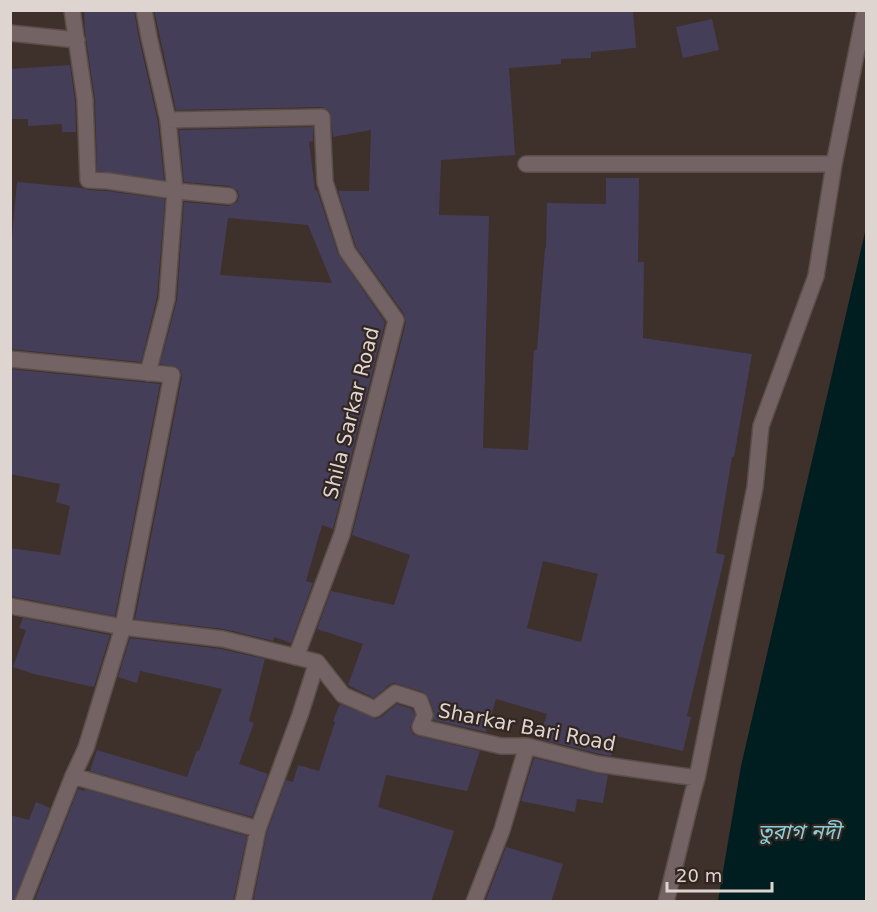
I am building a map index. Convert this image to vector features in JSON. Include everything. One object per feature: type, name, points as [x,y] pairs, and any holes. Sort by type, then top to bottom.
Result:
[{"type":"street","points":[[72,10],[85,100],[88,180],[229,196]]},
{"type":"street","points":[[144,10],[148,38],[168,120],[174,191],[167,299],[148,373]]},
{"type":"street","points":[[666,902],[697,778],[755,486],[761,426],[816,276],[834,164],[865,10]]},
{"type":"street","points":[[10,33],[77,40]]},
{"type":"street","name":"Shila Sarkar Road","points":[[168,120],[322,117],[325,182],[346,251],[396,320],[342,534],[296,657]]},
{"type":"street","points":[[526,164],[834,164]]},
{"type":"street","points":[[10,359],[172,375],[123,627],[86,748],[23,902]]},
{"type":"street","points":[[10,606],[123,627],[223,639],[317,662],[258,829],[243,902]]},
{"type":"street","name":"Sharkar Bari Road","points":[[317,662],[343,695],[375,708],[396,693],[420,700],[425,714],[420,727],[501,746],[527,746],[598,765],[697,778]]},
{"type":"street","points":[[474,902],[502,830],[527,746]]},
{"type":"street","points":[[73,776],[258,829]]},
{"type":"water","name":"তুরাগ নদী","points":[[866,228],[866,901],[718,901],[741,766]]},
{"type":"building","points":[[84,10],[134,10],[158,122],[164,180],[97,171],[95,100]]},
{"type":"building","points":[[154,10],[633,10],[636,48],[591,52],[591,58],[561,59],[561,64],[509,68],[515,155],[441,160],[439,215],[489,216],[483,448],[528,450],[534,350],[537,350],[546,248],[547,203],[606,204],[606,178],[639,178],[638,262],[644,262],[643,338],[752,354],[716,553],[725,555],[687,716],[691,717],[683,751],[615,736],[611,756],[539,739],[547,714],[496,699],[486,732],[433,720],[434,712],[429,698],[423,692],[394,683],[374,698],[348,685],[363,644],[317,629],[331,591],[394,605],[410,555],[352,535],[406,322],[404,314],[356,247],[338,191],[369,191],[371,130],[333,137],[330,112],[322,107],[176,110]],"holes":[[[543,561],[598,574],[581,642],[527,628]]]},
{"type":"building","points":[[712,19],[719,50],[683,58],[676,27]]},
{"type":"building","points":[[70,65],[76,132],[62,132],[62,124],[28,126],[28,119],[10,119],[10,69]]},
{"type":"building","points":[[313,127],[313,141],[309,142],[315,190],[317,190],[338,254],[385,322],[333,529],[322,525],[306,581],[313,583],[291,643],[274,637],[273,641],[224,629],[135,619],[182,377],[177,367],[160,364],[177,300],[184,202],[229,206],[237,202],[239,197],[238,191],[230,186],[184,182],[179,130]],"holes":[[[228,218],[308,225],[332,283],[220,275]]]},
{"type":"building","points":[[17,182],[165,199],[157,297],[141,362],[10,349],[10,258]]},
{"type":"building","points":[[10,369],[160,384],[115,616],[10,596],[10,548],[60,555],[70,506],[56,502],[60,484],[10,474]]},
{"type":"building","points":[[23,618],[110,635],[94,687],[13,667],[26,630],[19,628]]},
{"type":"building","points":[[130,638],[221,649],[265,659],[249,721],[254,723],[239,764],[268,774],[252,817],[90,771],[97,750],[187,777],[222,689],[140,671],[137,683],[118,677]]},
{"type":"building","points":[[340,704],[376,719],[397,704],[412,709],[415,715],[410,728],[413,734],[480,751],[467,791],[386,775],[378,807],[454,831],[431,902],[253,902],[267,832],[286,780],[293,782],[298,765],[319,771]]},
{"type":"building","points":[[534,758],[608,775],[603,803],[577,799],[575,812],[521,801]]},
{"type":"building","points":[[78,789],[84,791],[85,789],[247,836],[233,902],[34,902]]},
{"type":"building","points":[[36,802],[50,808],[14,902],[10,902],[10,815],[29,820]]},
{"type":"building","points":[[506,847],[563,864],[551,902],[485,902]]}]
